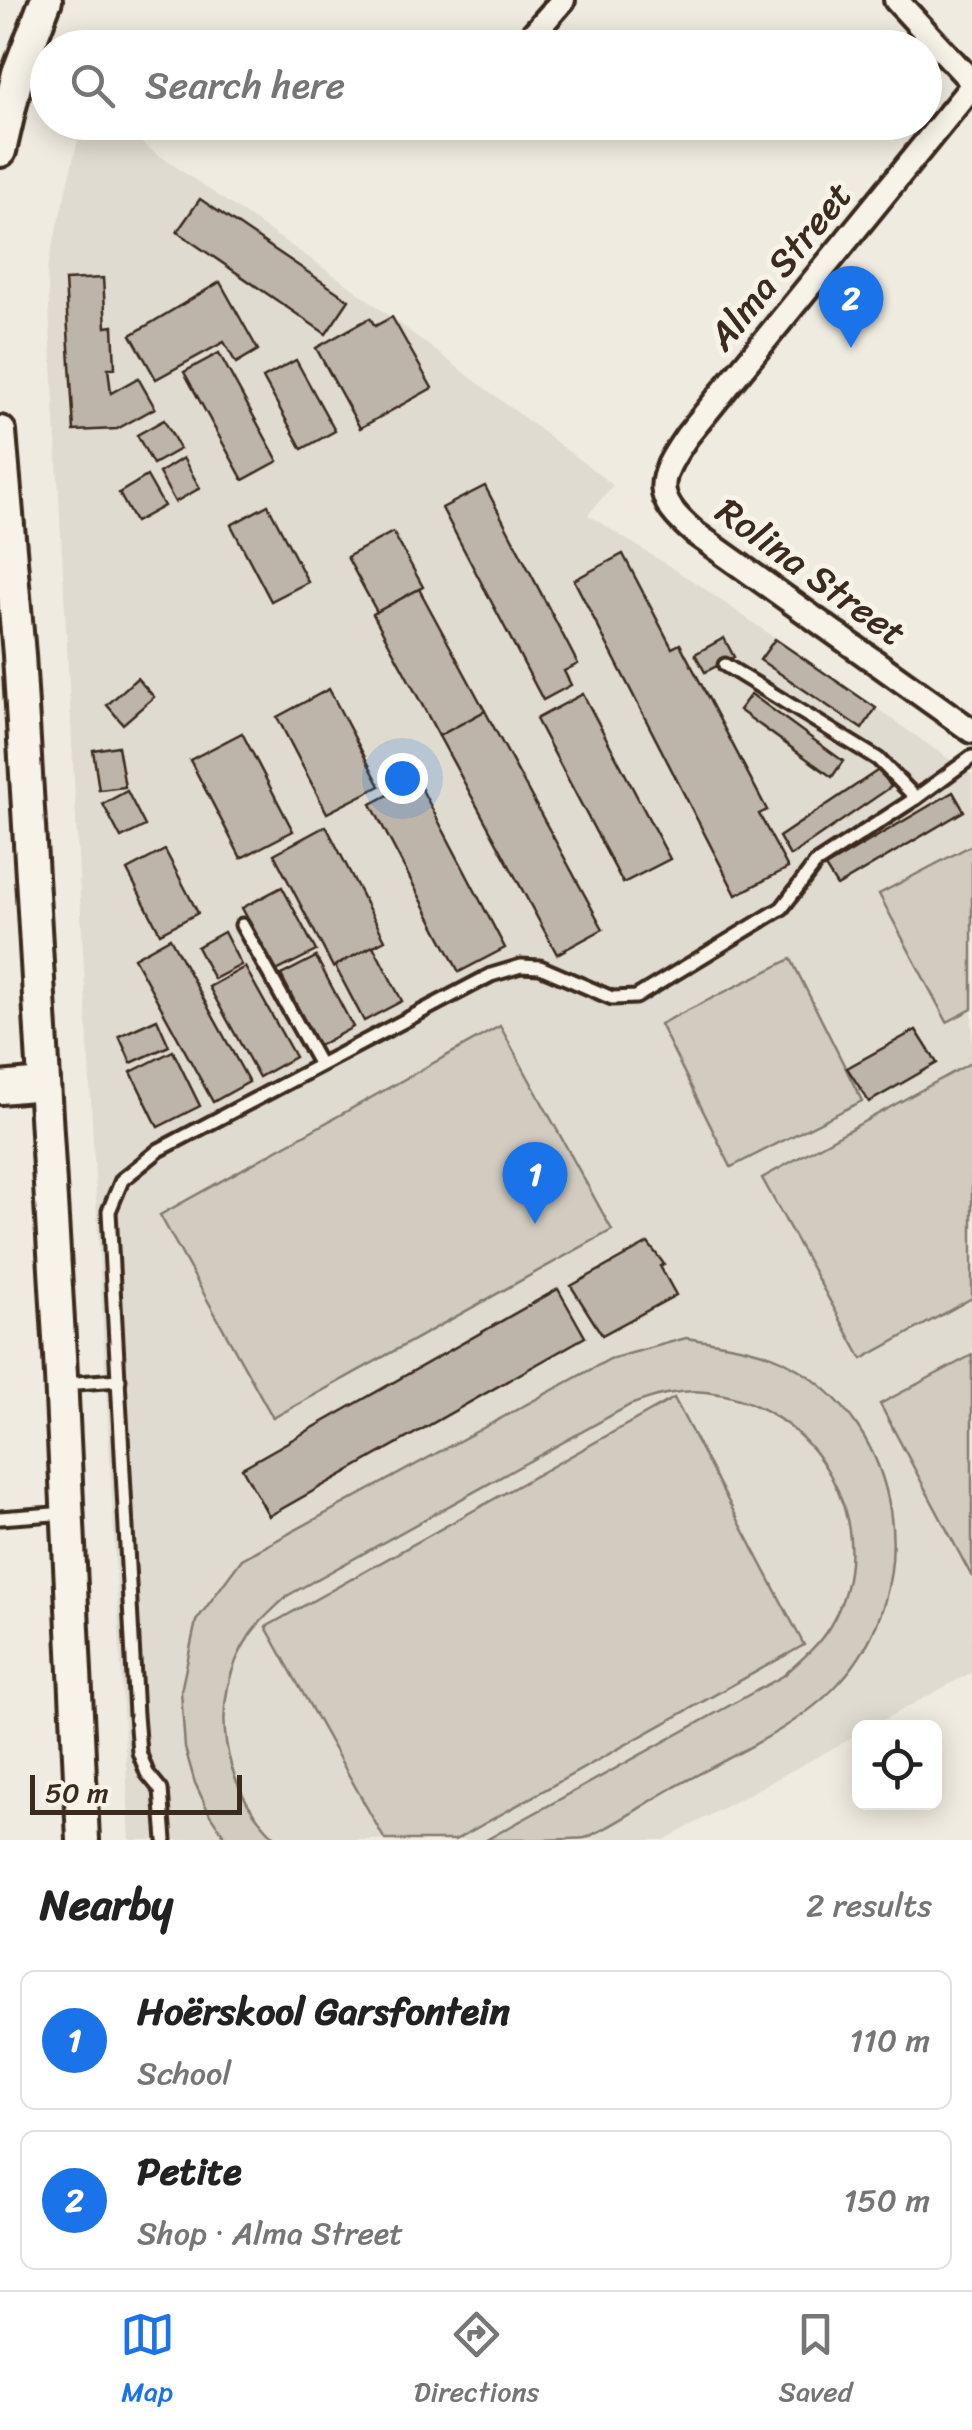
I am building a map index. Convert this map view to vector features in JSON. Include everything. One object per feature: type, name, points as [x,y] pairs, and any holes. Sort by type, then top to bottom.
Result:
[{"type":"street","points":[[34,30],[46,0]]},
{"type":"street","points":[[537,30],[563,0]]},
{"type":"street","points":[[896,0],[923,30]]},
{"type":"street","points":[[0,151],[18,73],[30,42]]},
{"type":"street","points":[[942,51],[972,84]]},
{"type":"street","name":"Alma Street","points":[[942,121],[972,84]]},
{"type":"street","name":"Alma Street","points":[[664,499],[664,471],[686,436],[926,140]]},
{"type":"street","points":[[0,432],[19,656],[83,1840]]},
{"type":"street","name":"Rolina Street","points":[[664,499],[679,520],[696,534],[972,731]]},
{"type":"street","points":[[0,1088],[43,1084]]},
{"type":"lane","points":[[725,664],[878,759],[916,798]]},
{"type":"lane","points":[[165,1840],[161,1790],[148,1774],[139,1752],[109,1211],[122,1180],[159,1150],[491,975],[521,966],[540,967],[612,998],[636,996],[782,908],[816,864],[972,757]]},
{"type":"lane","points":[[242,925],[319,1064]]},
{"type":"lane","points":[[61,1384],[119,1380]]},
{"type":"lane","points":[[0,1518],[66,1513]]},
{"type":"shaded area","points":[[78,140],[137,140],[350,286],[613,485],[588,515],[699,585],[972,775],[972,1672],[884,1720],[852,1720],[852,1738],[664,1840],[130,1840],[47,270]]},
{"type":"shaded area","points":[[972,845],[972,1009],[947,1022],[879,894]]},
{"type":"shaded area","points":[[791,959],[862,1101],[731,1167],[660,1024]]},
{"type":"shaded area","points":[[500,1026],[612,1230],[273,1418],[160,1215]]},
{"type":"shaded area","points":[[972,1062],[972,1298],[862,1359],[762,1178]]},
{"type":"shaded area","points":[[686,1338],[752,1350],[789,1364],[828,1392],[858,1427],[879,1468],[890,1512],[892,1558],[884,1603],[866,1646],[838,1684],[781,1729],[585,1838],[486,1840],[783,1676],[825,1633],[846,1588],[850,1549],[845,1511],[830,1476],[808,1444],[779,1419],[744,1401],[695,1391],[657,1396],[630,1405],[287,1596],[263,1619],[236,1660],[224,1715],[232,1770],[243,1796],[278,1840],[227,1840],[195,1783],[185,1748],[181,1691],[196,1621],[242,1559],[610,1359]]},
{"type":"shaded area","points":[[972,1355],[972,1577],[880,1404]]},
{"type":"shaded area","points":[[674,1398],[804,1645],[455,1840],[385,1840],[266,1627]]},
{"type":"building","points":[[200,199],[349,300],[326,334],[177,232]]},
{"type":"building","points":[[103,278],[106,327],[113,326],[115,368],[108,368],[111,393],[138,378],[155,408],[117,429],[74,431],[65,280]]},
{"type":"building","points":[[220,282],[258,350],[236,363],[224,342],[156,379],[131,335]]},
{"type":"building","points":[[392,317],[432,388],[360,428],[316,348],[370,318],[375,326]]},
{"type":"building","points":[[219,353],[278,461],[243,480],[184,372]]},
{"type":"building","points":[[296,360],[335,431],[302,449],[263,378]]},
{"type":"building","points":[[164,420],[180,449],[153,464],[137,435]]},
{"type":"building","points":[[183,458],[200,488],[175,502],[159,473]]},
{"type":"building","points":[[147,476],[164,506],[135,522],[119,493]]},
{"type":"building","points":[[485,486],[578,664],[564,671],[571,685],[543,700],[442,508]]},
{"type":"building","points":[[268,505],[308,582],[271,601],[231,525]]},
{"type":"building","points":[[393,532],[423,587],[377,612],[347,557]]},
{"type":"building","points":[[623,554],[672,648],[680,644],[767,810],[759,814],[788,868],[736,895],[574,580]]},
{"type":"building","points":[[419,589],[485,711],[439,736],[373,614]]},
{"type":"building","points":[[724,638],[734,657],[705,672],[695,654]]},
{"type":"building","points":[[775,639],[876,708],[862,729],[760,660]]},
{"type":"building","points":[[137,678],[154,697],[123,724],[107,705]]},
{"type":"building","points":[[329,689],[380,786],[327,813],[277,717]]},
{"type":"building","points":[[583,694],[670,859],[623,883],[536,719]]},
{"type":"building","points":[[751,694],[843,761],[832,777],[739,710]]},
{"type":"building","points":[[485,711],[603,929],[557,954],[439,736]]},
{"type":"building","points":[[242,733],[293,831],[241,858],[190,760]]},
{"type":"building","points":[[118,746],[125,787],[99,790],[93,750]]},
{"type":"building","points":[[880,769],[891,787],[790,856],[779,837]]},
{"type":"building","points":[[417,780],[505,948],[459,972],[371,804]]},
{"type":"building","points":[[127,791],[145,826],[121,838],[103,804]]},
{"type":"building","points":[[953,792],[964,811],[837,886],[825,867]]},
{"type":"building","points":[[326,826],[385,940],[333,967],[274,854]]},
{"type":"building","points":[[165,850],[198,913],[160,933],[127,870]]},
{"type":"building","points":[[282,887],[316,951],[276,971],[242,908]]},
{"type":"building","points":[[224,932],[241,965],[214,979],[197,947]]},
{"type":"building","points":[[170,938],[249,1082],[213,1102],[134,958]]},
{"type":"building","points":[[373,946],[402,1001],[364,1021],[335,966]]},
{"type":"building","points":[[316,957],[353,1027],[318,1046],[281,975]]},
{"type":"building","points":[[245,967],[295,1057],[259,1077],[209,987]]},
{"type":"building","points":[[157,1019],[169,1046],[131,1063],[119,1036]]},
{"type":"building","points":[[916,1030],[937,1063],[869,1102],[847,1068]]},
{"type":"building","points":[[173,1051],[200,1106],[158,1127],[131,1072]]},
{"type":"building","points":[[648,1243],[664,1264],[660,1266],[676,1295],[602,1335],[571,1286]]},
{"type":"building","points":[[558,1289],[585,1337],[269,1516],[242,1468]]},
{"type":"place","name":"Petite","points":[[851,348]]},
{"type":"place","name":"Hoërskool Garsfontein","points":[[535,1224]]}]
